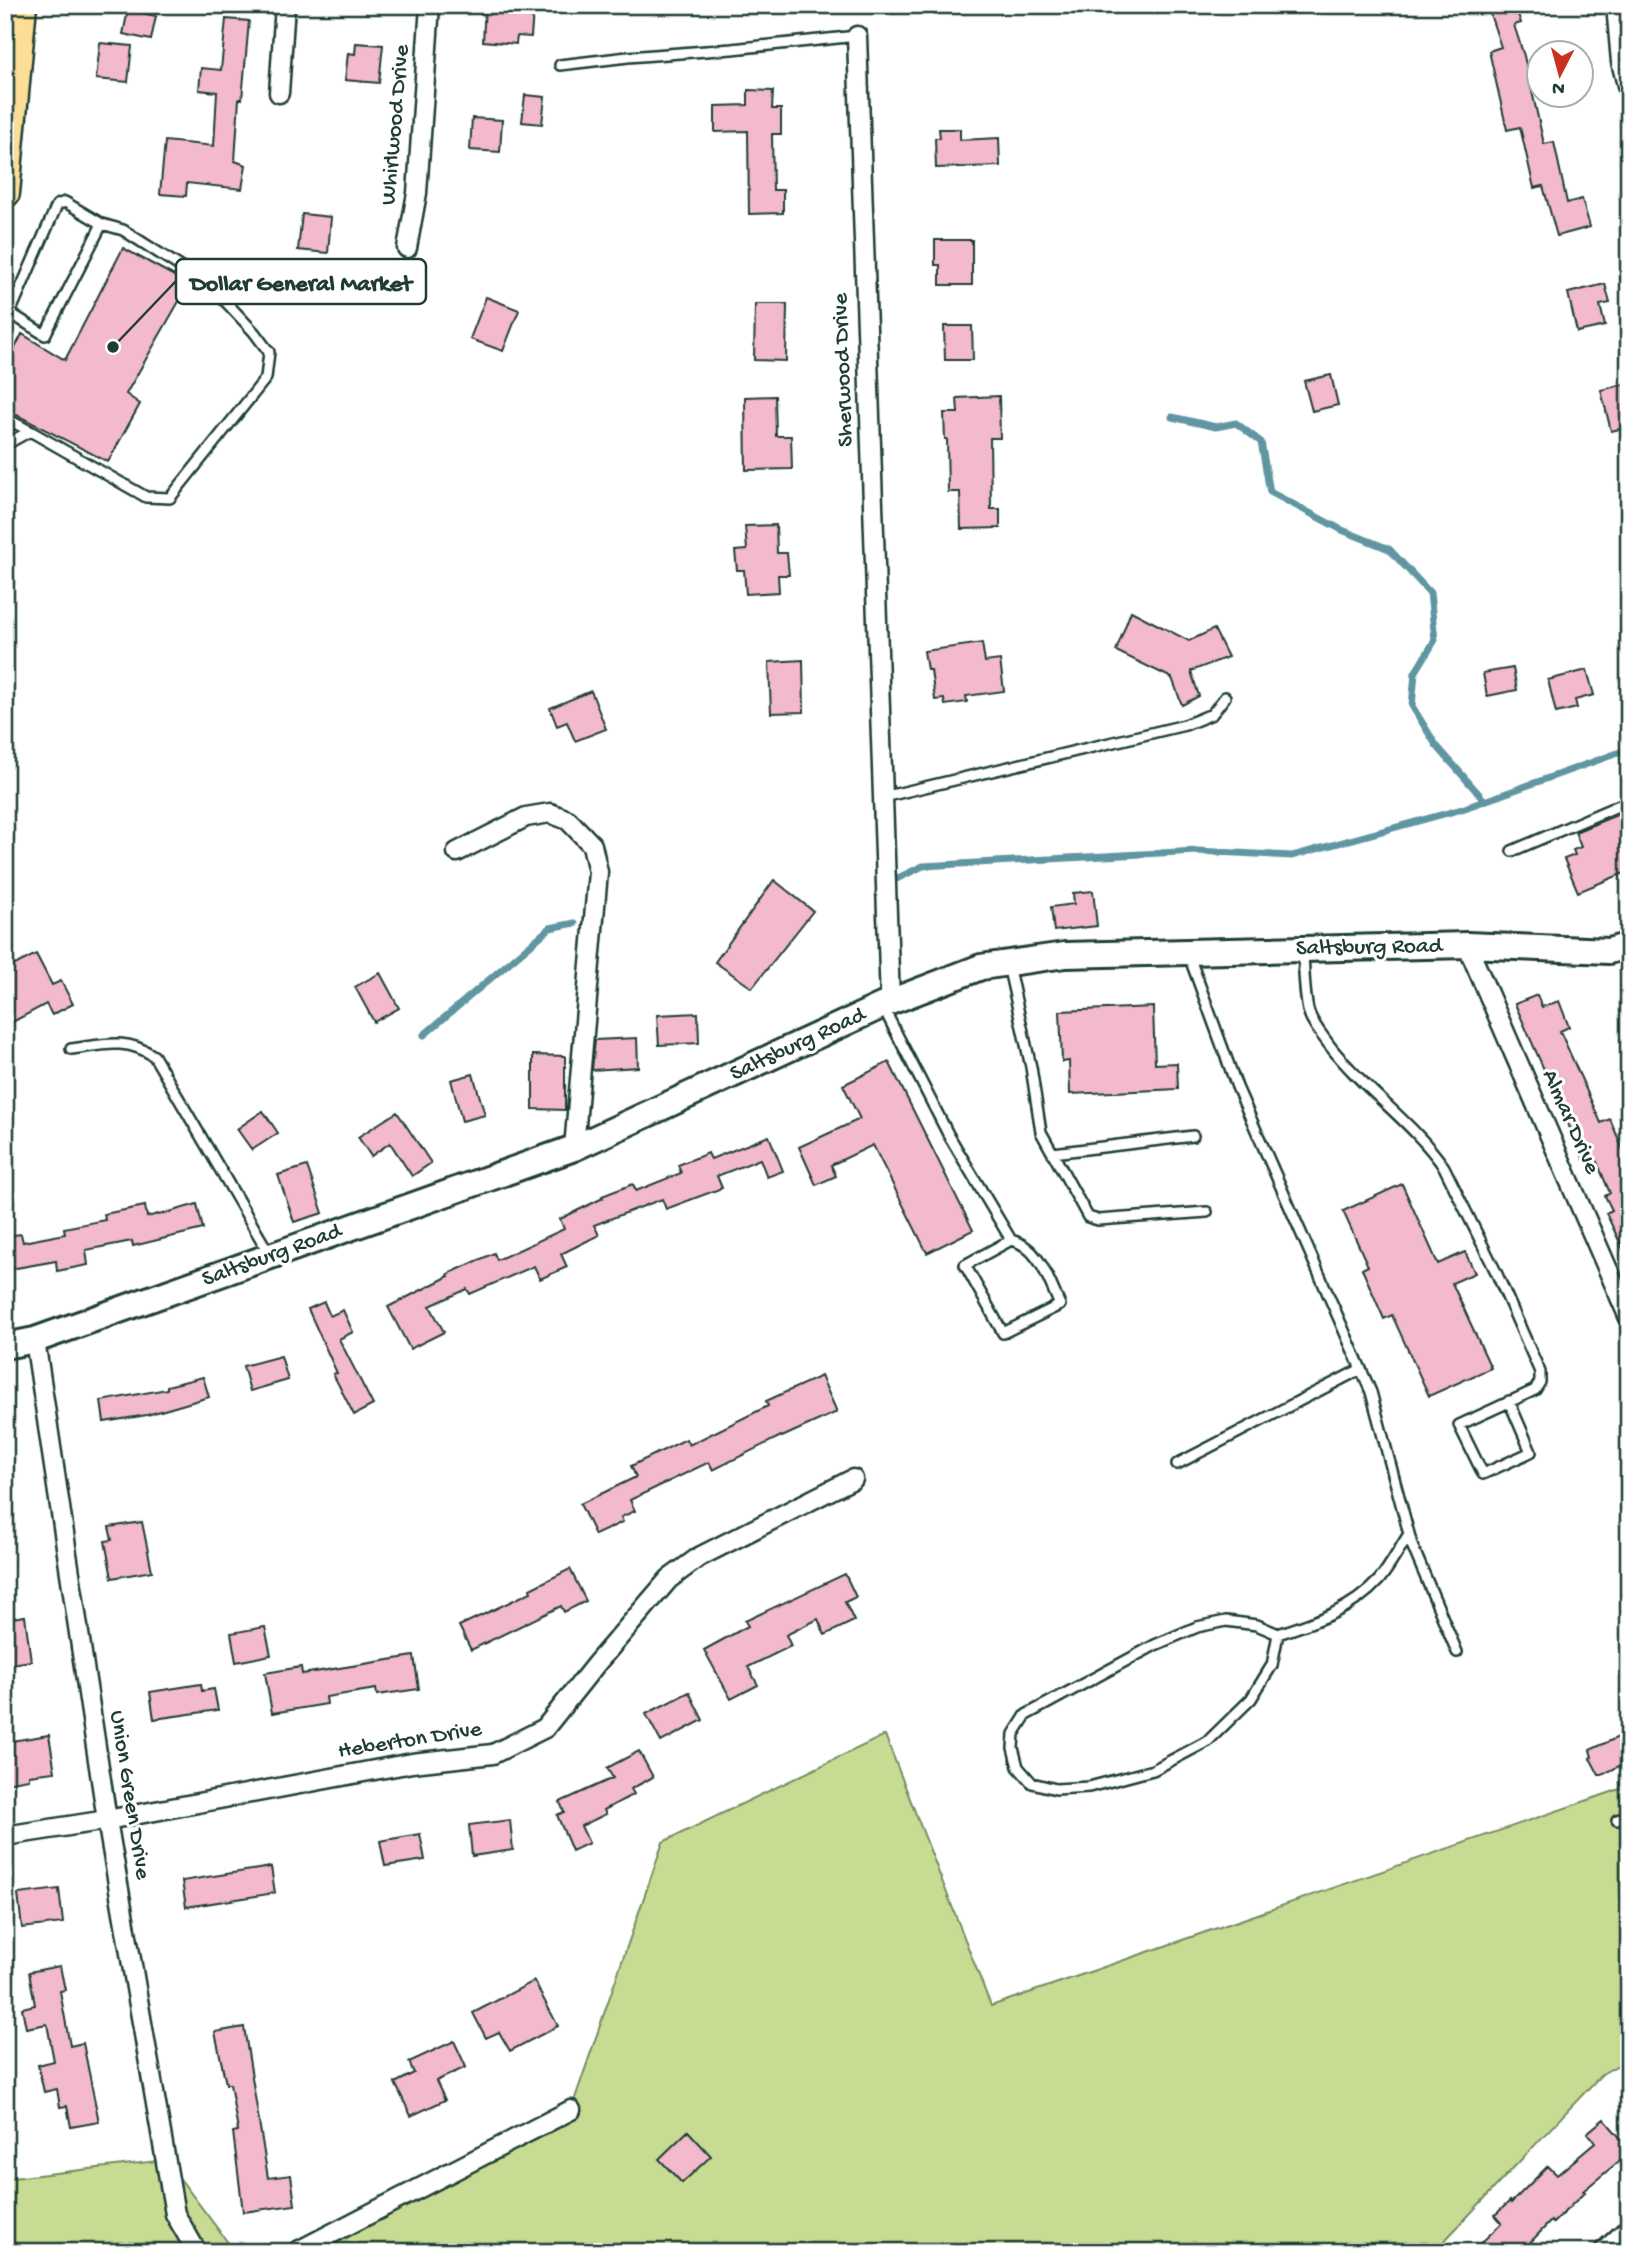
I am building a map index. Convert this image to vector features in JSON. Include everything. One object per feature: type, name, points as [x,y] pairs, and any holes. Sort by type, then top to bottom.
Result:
[{"type":"main road","points":[[5,193],[16,25]]},
{"type":"main road","name":"Saltsburg Road","points":[[5,1346],[35,1340],[574,1148],[886,1004],[981,967],[1065,955],[1467,945],[1609,951],[1629,945]]},
{"type":"street","points":[[279,93],[285,5]]},
{"type":"street","name":"Whirlwood Drive","points":[[407,248],[417,192],[430,5]]},
{"type":"street","points":[[1616,5],[1621,62],[1629,93]]},
{"type":"street","name":"Sherwood Drive","points":[[858,36],[883,797],[886,1004]]},
{"type":"street","points":[[457,852],[526,817],[550,813],[568,820],[592,845],[598,872],[574,1148]]},
{"type":"street","name":"Almar Drive","points":[[1467,945],[1629,1318]]},
{"type":"street","name":"Union Green Drive","points":[[35,1340],[107,1820],[175,2214],[197,2252]]},
{"type":"street","name":"Heberton Drive","points":[[5,1836],[107,1820],[412,1763],[493,1754],[545,1728],[669,1579],[699,1557],[853,1479]]},
{"type":"street","points":[[296,2252],[571,2110]]},
{"type":"street","points":[[1603,2252],[1629,2228]]},
{"type":"lane","name":"Sherwood Drive","points":[[560,65],[858,36]]},
{"type":"lane","points":[[5,418],[146,497],[170,498],[266,378],[269,352],[212,286],[123,230],[102,225],[65,202],[57,205],[7,316],[45,335],[102,225]]},
{"type":"lane","points":[[5,445],[30,431]]},
{"type":"lane","points":[[883,797],[1185,725],[1212,714],[1225,697]]},
{"type":"lane","points":[[1512,851],[1629,801]]},
{"type":"lane","points":[[1302,949],[1308,1010],[1313,1023],[1349,1070],[1444,1167],[1496,1272],[1540,1372],[1540,1382],[1535,1390],[1508,1401],[1459,1425],[1483,1474],[1531,1452],[1508,1401]]},
{"type":"lane","points":[[1188,953],[1237,1087],[1371,1392],[1409,1534],[1457,1652]]},
{"type":"lane","points":[[1008,963],[1031,1067],[1041,1132],[1088,1217],[1098,1220],[1207,1212]]},
{"type":"lane","points":[[886,1004],[948,1134],[1011,1240],[1020,1242],[1035,1252],[1060,1305],[1003,1333],[965,1265],[1011,1240]]},
{"type":"lane","points":[[71,1049],[117,1042],[142,1048],[154,1056],[271,1256]]},
{"type":"lane","points":[[1053,1153],[1193,1136]]},
{"type":"lane","points":[[1177,1465],[1361,1369]]},
{"type":"lane","points":[[1278,1634],[1272,1665],[1251,1699],[1208,1741],[1153,1770],[1089,1787],[1056,1789],[1032,1783],[1018,1767],[1013,1748],[1014,1734],[1026,1715],[1154,1645],[1197,1627],[1226,1621],[1257,1625],[1278,1634],[1316,1622],[1350,1606],[1379,1580],[1409,1534]]},
{"type":"lane","points":[[1618,1820],[1629,1816]]},
{"type":"green space","points":[[885,1735],[991,2006],[1629,1786],[1629,2059],[1602,2074],[1434,2252],[290,2252],[571,2110],[663,1842]]},
{"type":"green space","points":[[166,2160],[235,2252],[5,2252],[5,2179]]},
{"type":"building","points":[[1487,5],[1515,5],[1521,23],[1514,25],[1526,65],[1526,108],[1536,108],[1544,144],[1554,142],[1567,203],[1582,199],[1590,227],[1557,236],[1543,186],[1534,188],[1520,127],[1507,130],[1489,51],[1501,47]]},
{"type":"building","points":[[485,7],[533,11],[531,37],[517,36],[516,44],[483,41]]},
{"type":"building","points":[[128,10],[156,16],[151,40],[123,34]]},
{"type":"building","points":[[226,19],[249,21],[242,99],[239,99],[235,161],[246,165],[242,189],[187,183],[186,196],[160,194],[165,141],[214,146],[217,92],[199,90],[201,68],[221,70]]},
{"type":"building","points":[[100,43],[132,46],[128,82],[96,79]]},
{"type":"building","points":[[356,43],[383,45],[379,83],[345,80],[348,53],[355,54]]},
{"type":"building","points":[[748,90],[773,91],[772,109],[781,109],[781,134],[772,134],[773,190],[783,190],[783,213],[749,214],[748,131],[715,132],[715,106],[748,105]]},
{"type":"building","points":[[525,95],[545,97],[542,124],[522,122]]},
{"type":"building","points":[[472,118],[502,120],[500,152],[470,150]]},
{"type":"building","points":[[939,129],[960,129],[960,140],[999,138],[1000,166],[936,168],[935,138],[940,138]]},
{"type":"building","points":[[302,214],[331,217],[328,253],[298,250]]},
{"type":"building","points":[[935,240],[972,240],[972,285],[940,285],[940,265],[935,265]]},
{"type":"building","points":[[123,248],[189,284],[126,394],[140,404],[108,462],[5,409],[5,368],[22,334],[65,360]]},
{"type":"building","points":[[1605,284],[1610,303],[1600,305],[1605,326],[1577,332],[1568,293]]},
{"type":"building","points":[[486,297],[519,310],[503,351],[470,339]]},
{"type":"building","points":[[755,304],[787,304],[786,361],[754,360]]},
{"type":"building","points":[[944,326],[972,326],[973,360],[945,360]]},
{"type":"building","points":[[1331,375],[1338,405],[1312,411],[1304,381]]},
{"type":"building","points":[[1625,384],[1629,398],[1629,427],[1611,431],[1601,390]]},
{"type":"building","points":[[775,396],[776,436],[791,436],[792,469],[746,470],[745,397]]},
{"type":"building","points":[[999,396],[1000,438],[990,438],[991,509],[1000,509],[1000,528],[961,529],[960,492],[948,492],[944,413],[958,413],[957,398]]},
{"type":"building","points":[[776,525],[777,553],[787,553],[789,575],[778,575],[779,592],[746,594],[744,570],[737,570],[735,551],[747,550],[745,526]]},
{"type":"building","points":[[1131,611],[1189,641],[1214,629],[1228,657],[1191,671],[1199,696],[1182,705],[1172,678],[1116,651]]},
{"type":"building","points":[[982,643],[985,662],[1000,660],[1004,691],[966,696],[967,702],[945,705],[944,699],[935,700],[931,670],[927,670],[924,651]]},
{"type":"building","points":[[803,660],[804,712],[771,713],[769,662]]},
{"type":"building","points":[[1513,668],[1517,690],[1487,696],[1483,673]]},
{"type":"building","points":[[1587,670],[1594,695],[1575,700],[1577,708],[1556,713],[1548,680]]},
{"type":"building","points":[[591,691],[606,729],[575,741],[567,722],[557,726],[550,708]]},
{"type":"building","points":[[1629,810],[1629,871],[1578,892],[1564,859],[1575,855],[1573,850],[1581,847],[1575,832]]},
{"type":"building","points":[[774,880],[813,911],[752,988],[715,962]]},
{"type":"building","points":[[1093,891],[1097,926],[1054,931],[1051,907],[1074,904],[1073,893]]},
{"type":"building","points":[[36,954],[52,985],[61,981],[73,1004],[52,1015],[46,1004],[5,1026],[5,970]]},
{"type":"building","points":[[380,973],[399,1008],[374,1022],[355,987]]},
{"type":"building","points":[[1537,995],[1542,1007],[1559,1001],[1569,1027],[1560,1031],[1601,1123],[1610,1119],[1629,1163],[1629,1262],[1606,1213],[1612,1210],[1605,1196],[1610,1193],[1594,1155],[1584,1160],[1515,1004]]},
{"type":"building","points":[[1153,1007],[1155,1064],[1177,1063],[1178,1089],[1070,1094],[1069,1061],[1062,1062],[1060,1011]]},
{"type":"building","points":[[698,1013],[699,1043],[659,1045],[657,1015]]},
{"type":"building","points":[[637,1038],[638,1067],[592,1070],[595,1040]]},
{"type":"building","points":[[533,1055],[565,1056],[565,1110],[533,1109]]},
{"type":"building","points":[[889,1062],[973,1230],[927,1253],[873,1145],[831,1165],[836,1176],[816,1185],[799,1147],[860,1119],[843,1085]]},
{"type":"building","points":[[473,1074],[485,1115],[462,1121],[451,1080]]},
{"type":"building","points":[[263,1111],[278,1133],[252,1150],[237,1129]]},
{"type":"building","points":[[397,1112],[431,1163],[412,1176],[390,1143],[371,1156],[358,1137]]},
{"type":"building","points":[[769,1136],[783,1171],[767,1177],[760,1159],[717,1176],[722,1188],[666,1209],[662,1199],[594,1225],[599,1235],[561,1254],[567,1267],[540,1279],[534,1266],[470,1294],[467,1289],[430,1306],[444,1332],[410,1349],[388,1307],[449,1276],[448,1274],[494,1253],[497,1260],[564,1229],[560,1219],[603,1198],[602,1196],[633,1184],[636,1191],[681,1173],[678,1165],[708,1153],[711,1159]]},
{"type":"building","points":[[307,1166],[323,1213],[294,1222],[278,1175]]},
{"type":"building","points":[[1402,1184],[1438,1264],[1465,1252],[1475,1273],[1452,1283],[1491,1368],[1429,1396],[1392,1315],[1384,1319],[1362,1269],[1368,1266],[1343,1211]]},
{"type":"building","points":[[197,1204],[203,1229],[133,1246],[132,1241],[86,1250],[88,1265],[57,1271],[56,1261],[5,1270],[5,1236],[21,1234],[23,1242],[65,1234],[64,1228],[105,1220],[104,1214],[145,1206],[147,1217]]},
{"type":"building","points":[[324,1302],[330,1316],[343,1310],[353,1332],[339,1339],[373,1405],[354,1415],[333,1374],[337,1373],[308,1309]]},
{"type":"building","points":[[281,1356],[288,1380],[250,1391],[243,1366]]},
{"type":"building","points":[[821,1376],[837,1412],[713,1470],[709,1462],[630,1500],[635,1511],[621,1517],[623,1522],[595,1535],[580,1504],[636,1477],[631,1466],[686,1439],[689,1445],[768,1406],[766,1401]]},
{"type":"building","points":[[203,1377],[209,1397],[147,1415],[104,1422],[101,1401],[167,1389],[167,1386]]},
{"type":"building","points":[[142,1522],[152,1571],[112,1578],[105,1541],[112,1540],[109,1527]]},
{"type":"building","points":[[570,1569],[586,1601],[564,1612],[561,1606],[471,1650],[459,1626],[531,1592],[530,1589]]},
{"type":"building","points":[[845,1574],[856,1597],[845,1602],[854,1621],[825,1635],[818,1619],[786,1635],[791,1646],[748,1667],[758,1685],[731,1699],[704,1650],[748,1626],[745,1621]]},
{"type":"building","points":[[25,1616],[31,1661],[5,1665],[5,1619]]},
{"type":"building","points":[[265,1627],[271,1655],[236,1662],[231,1633]]},
{"type":"building","points":[[414,1656],[419,1689],[377,1695],[376,1689],[326,1697],[327,1704],[272,1713],[265,1673],[301,1667],[302,1674]]},
{"type":"building","points":[[201,1684],[202,1691],[214,1689],[218,1710],[154,1719],[150,1692]]},
{"type":"building","points":[[689,1692],[703,1720],[661,1742],[646,1714]]},
{"type":"building","points":[[1629,1732],[1629,1761],[1599,1775],[1590,1758],[1590,1750]]},
{"type":"building","points":[[49,1735],[55,1772],[29,1775],[29,1779],[5,1783],[5,1742]]},
{"type":"building","points":[[639,1751],[653,1777],[631,1789],[634,1794],[604,1810],[606,1814],[581,1826],[589,1843],[572,1851],[557,1815],[564,1812],[560,1802],[613,1778],[607,1768]]},
{"type":"building","points":[[510,1820],[513,1850],[472,1856],[469,1825]]},
{"type":"building","points":[[420,1834],[425,1860],[385,1866],[380,1841]]},
{"type":"building","points":[[271,1867],[275,1893],[186,1907],[182,1881]]},
{"type":"building","points":[[59,1889],[63,1923],[22,1928],[18,1894]]},
{"type":"building","points":[[60,1966],[65,1990],[60,1991],[70,2046],[83,2043],[99,2122],[71,2127],[67,2106],[60,2107],[57,2089],[44,2092],[38,2065],[54,2061],[47,2024],[26,2028],[22,2008],[35,2005],[29,1972]]},
{"type":"building","points":[[534,1981],[558,2026],[510,2051],[499,2032],[486,2038],[473,2013]]},
{"type":"building","points":[[244,2027],[268,2178],[291,2175],[295,2205],[243,2212],[233,2132],[238,2131],[230,2084],[226,2084],[215,2032]]},
{"type":"building","points":[[454,2041],[466,2067],[436,2081],[445,2100],[411,2116],[395,2083],[414,2073],[409,2062]]},
{"type":"building","points":[[1604,2119],[1629,2148],[1629,2153],[1583,2191],[1585,2192],[1521,2252],[1491,2252],[1482,2242],[1502,2223],[1495,2215],[1548,2166],[1557,2175],[1595,2143],[1587,2133]]},
{"type":"building","points":[[688,2131],[711,2156],[682,2183],[659,2159]]},
{"type":"waterway","points":[[1172,417],[1216,427],[1236,423],[1261,442],[1270,492],[1342,530],[1389,549],[1430,593],[1435,640],[1415,673],[1412,706],[1436,745],[1485,801]]},
{"type":"waterway","points":[[896,879],[923,866],[1197,851],[1292,856],[1462,809],[1629,749]]},
{"type":"waterway","points":[[424,1035],[550,928],[575,923]]},
{"type":"place","name":"Dollar General Market","points":[[113,347]]}]
